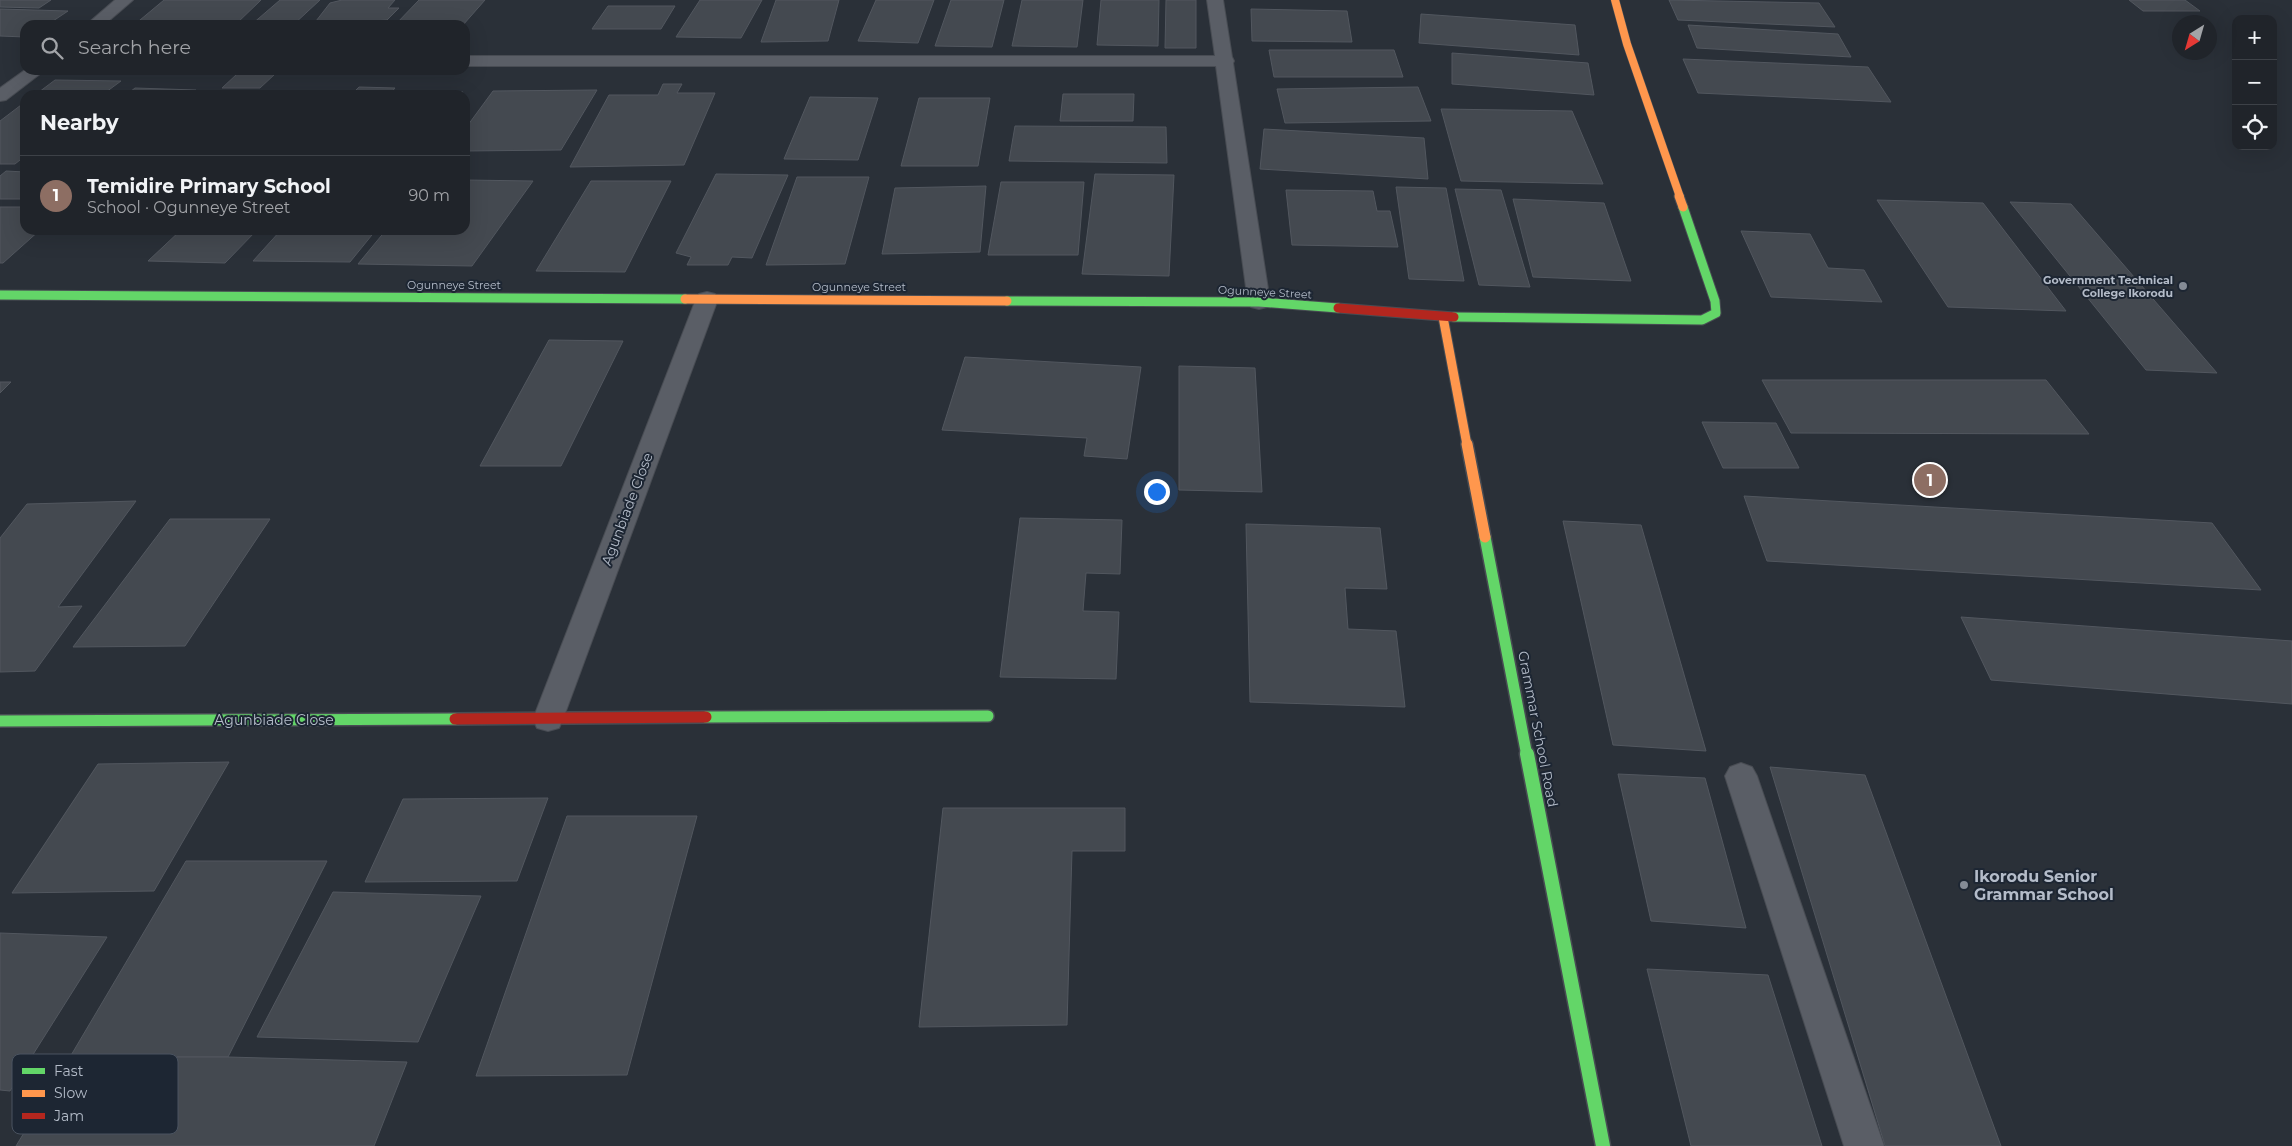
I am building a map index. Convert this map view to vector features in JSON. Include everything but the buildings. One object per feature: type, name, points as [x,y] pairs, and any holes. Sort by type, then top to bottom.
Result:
[{"type":"street","points":[[100,20],[126,0]]},
{"type":"street","points":[[1216,0],[1259,302]]},
{"type":"street","name":"Ogunneye Street","points":[[0,295],[1259,302],[1442,317],[1702,320],[1716,313],[1715,301],[1627,44],[1615,0]]},
{"type":"street","points":[[470,61],[1226,60]]},
{"type":"street","points":[[0,96],[29,75]]},
{"type":"street","name":"Agunbiade Close","points":[[548,719],[707,299]]},
{"type":"street","name":"Grammar School Road","points":[[1442,317],[1603,1146]]},
{"type":"street","name":"Agunbiade Close","points":[[0,721],[988,716]]},
{"type":"street","points":[[1741,776],[1864,1146]]},
{"type":"traffic: fast","points":[[1454,317],[1702,320],[1716,313],[1715,301],[1683,207]]},
{"type":"traffic: fast","points":[[0,295],[685,299]]},
{"type":"traffic: fast","points":[[1007,301],[1259,302],[1338,308]]},
{"type":"traffic: fast","points":[[1485,537],[1603,1146]]},
{"type":"traffic: fast","points":[[706,717],[988,716]]},
{"type":"traffic: fast","points":[[0,721],[455,719]]},
{"type":"traffic: slow","points":[[1615,0],[1627,44],[1683,207]]},
{"type":"traffic: slow","points":[[685,299],[1007,301]]},
{"type":"traffic: slow","points":[[1443,317],[1485,537]]},
{"type":"traffic: jam","points":[[1338,308],[1454,317]]},
{"type":"traffic: jam","points":[[455,719],[706,717]]},
{"type":"place","name":"Government Technical College Ikorodu","points":[[2183,286]]},
{"type":"place","name":"Temidire Primary School","points":[[1930,480]]},
{"type":"place","name":"Ikorodu Senior Grammar School","points":[[1964,885]]}]
